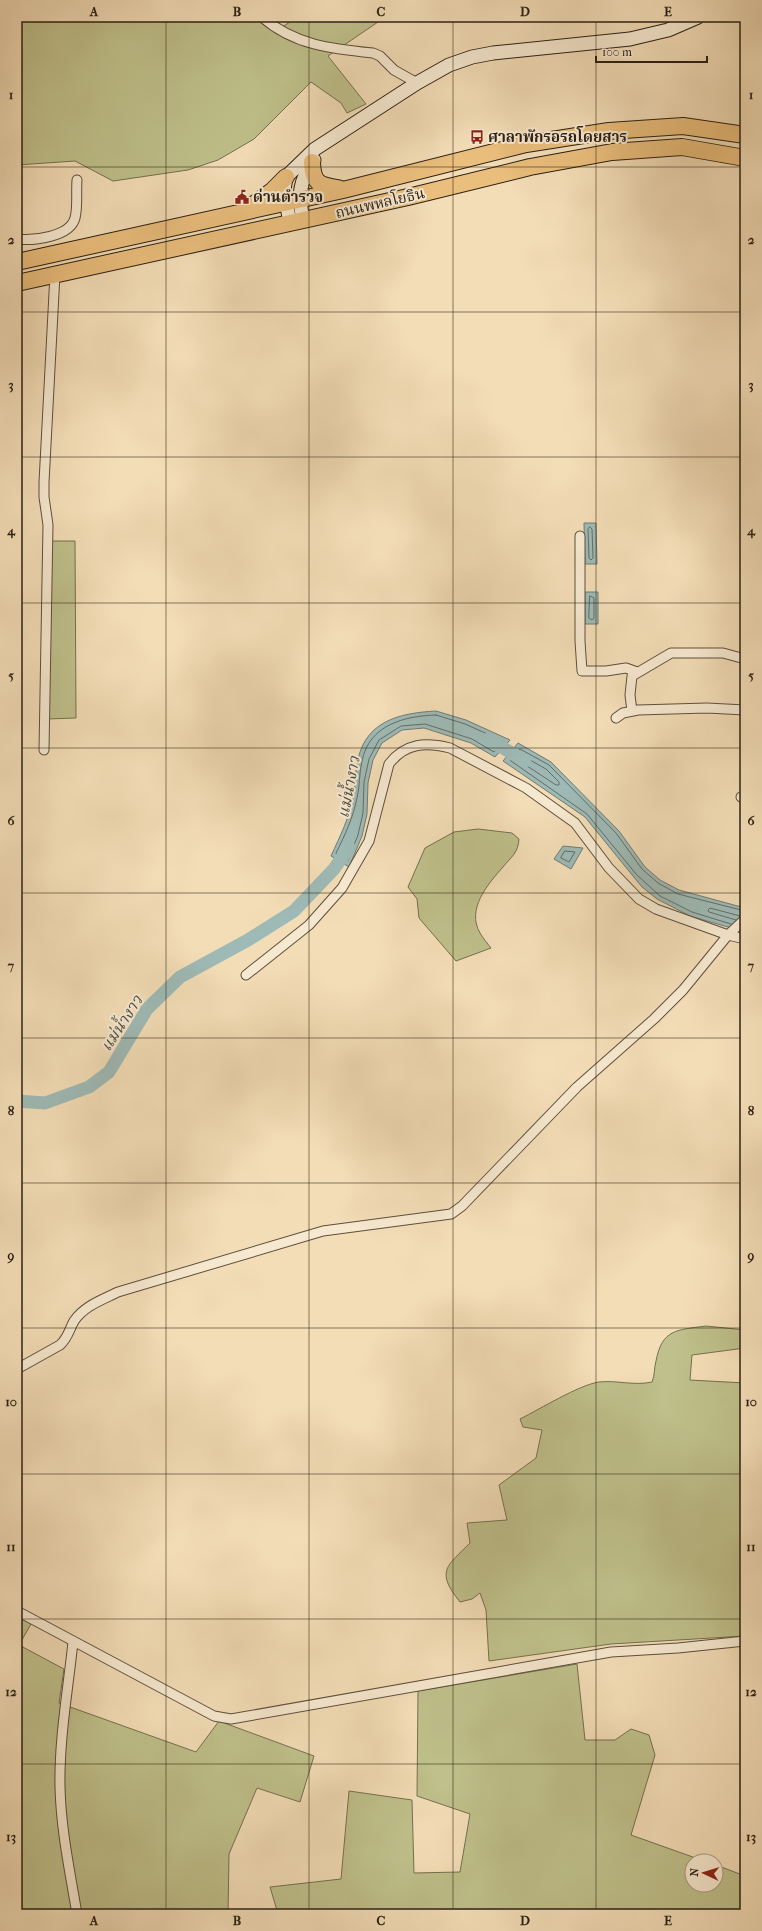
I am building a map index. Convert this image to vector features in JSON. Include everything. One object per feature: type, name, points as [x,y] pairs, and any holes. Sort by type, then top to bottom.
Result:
[{"type":"highway","name":"ถนนพหลโยธิน","points":[[17,262],[344,190],[526,144],[609,131],[683,126],[745,135]]},
{"type":"highway","name":"ถนนพหลโยธิน","points":[[17,283],[408,197],[530,167],[612,152],[682,147],[745,158]]},
{"type":"highway","points":[[312,162],[313,175],[318,182],[324,186],[344,190]]},
{"type":"highway","points":[[244,212],[272,191],[286,177]]},
{"type":"street","points":[[262,17],[288,36],[320,47],[373,53],[380,56],[394,70],[417,83]]},
{"type":"street","points":[[296,221],[292,201],[284,190],[286,177],[315,149],[417,83],[449,65],[472,57],[493,53],[630,39],[668,30],[698,17]]},
{"type":"street","points":[[292,201],[312,162],[328,141]]},
{"type":"street","points":[[17,239],[32,240],[48,237],[65,231],[71,226],[76,218],[77,180]]},
{"type":"street","points":[[44,750],[48,532],[44,482],[55,274]]},
{"type":"street","points":[[580,536],[580,641],[582,671],[606,671],[626,668],[637,672]]},
{"type":"street","points":[[632,711],[632,676],[671,653],[723,653],[745,659]]},
{"type":"street","points":[[616,718],[623,713],[632,711],[708,708],[745,710]]},
{"type":"street","points":[[246,975],[309,925],[342,888],[369,841],[385,774],[389,764],[396,754],[413,746],[439,745],[450,748],[526,788],[575,823],[609,868],[644,903],[656,909],[745,939]]},
{"type":"street","points":[[17,1369],[60,1345],[66,1340],[73,1323],[80,1313],[90,1306],[118,1292],[323,1231],[452,1214],[462,1206],[577,1087],[654,1019],[683,990],[729,934],[745,919]]},
{"type":"street","points":[[17,1611],[214,1716],[231,1720],[611,1652],[678,1648],[745,1641]]},
{"type":"street","points":[[73,1642],[61,1754],[60,1787],[63,1830],[77,1914]]},
{"type":"green space","points":[[17,17],[257,17],[261,20],[282,27],[298,17],[391,17],[378,22],[328,56],[366,104],[347,113],[341,103],[311,82],[254,139],[218,160],[188,170],[113,181],[75,161],[17,165]]},
{"type":"green space","points":[[50,541],[75,541],[76,718],[47,719]]},
{"type":"green space","points":[[478,829],[512,833],[519,839],[514,854],[485,889],[477,906],[476,924],[480,933],[491,948],[456,961],[419,918],[417,899],[408,887],[425,848],[454,832]]},
{"type":"green space","points":[[706,1326],[745,1330],[745,1348],[692,1355],[690,1380],[745,1383],[745,1636],[611,1644],[489,1661],[486,1610],[480,1593],[472,1599],[460,1602],[452,1592],[446,1576],[450,1564],[470,1543],[467,1523],[507,1520],[499,1485],[536,1458],[542,1430],[523,1427],[520,1419],[570,1392],[591,1384],[599,1382],[652,1382],[659,1350],[667,1337],[679,1330]]},
{"type":"green space","points":[[17,1616],[31,1624],[19,1645],[64,1669],[59,1703],[196,1752],[219,1721],[314,1756],[300,1802],[257,1788],[229,1854],[228,1914],[17,1914]]},
{"type":"green space","points":[[577,1664],[585,1740],[615,1740],[631,1729],[649,1735],[655,1755],[631,1835],[684,1854],[684,1893],[724,1893],[724,1868],[745,1876],[745,1914],[278,1914],[270,1887],[341,1879],[349,1791],[412,1800],[414,1873],[460,1872],[470,1814],[417,1796],[418,1691]]},
{"type":"water","points":[[584,523],[596,523],[597,564],[585,564]]},
{"type":"water","points":[[585,592],[598,592],[598,624],[585,624]]},
{"type":"water","points":[[436,711],[466,720],[510,740],[495,757],[471,743],[424,728],[402,730],[382,743],[373,760],[368,783],[367,814],[362,836],[349,867],[331,856],[350,811],[358,759],[362,746],[369,735],[377,727],[398,717]]},
{"type":"water","points":[[518,743],[551,762],[619,831],[645,867],[660,880],[679,890],[745,908],[745,932],[690,916],[657,899],[642,887],[585,817],[503,761]]},
{"type":"water","points":[[563,846],[583,848],[571,869],[554,859]]},
{"type":"waterway","name":"แม่น้ำงาว","points":[[488,739],[525,761]]},
{"type":"waterway","name":"แม่น้ำงาว","points":[[17,1101],[45,1103],[89,1087],[109,1072],[147,1009],[180,977],[248,940],[294,911],[334,869],[349,847]]},
{"type":"place","name":"ศาลาพักรอรถโดยสาร","points":[[477,137]]},
{"type":"place","name":"ด่านตำรวจ","points":[[242,197]]}]
